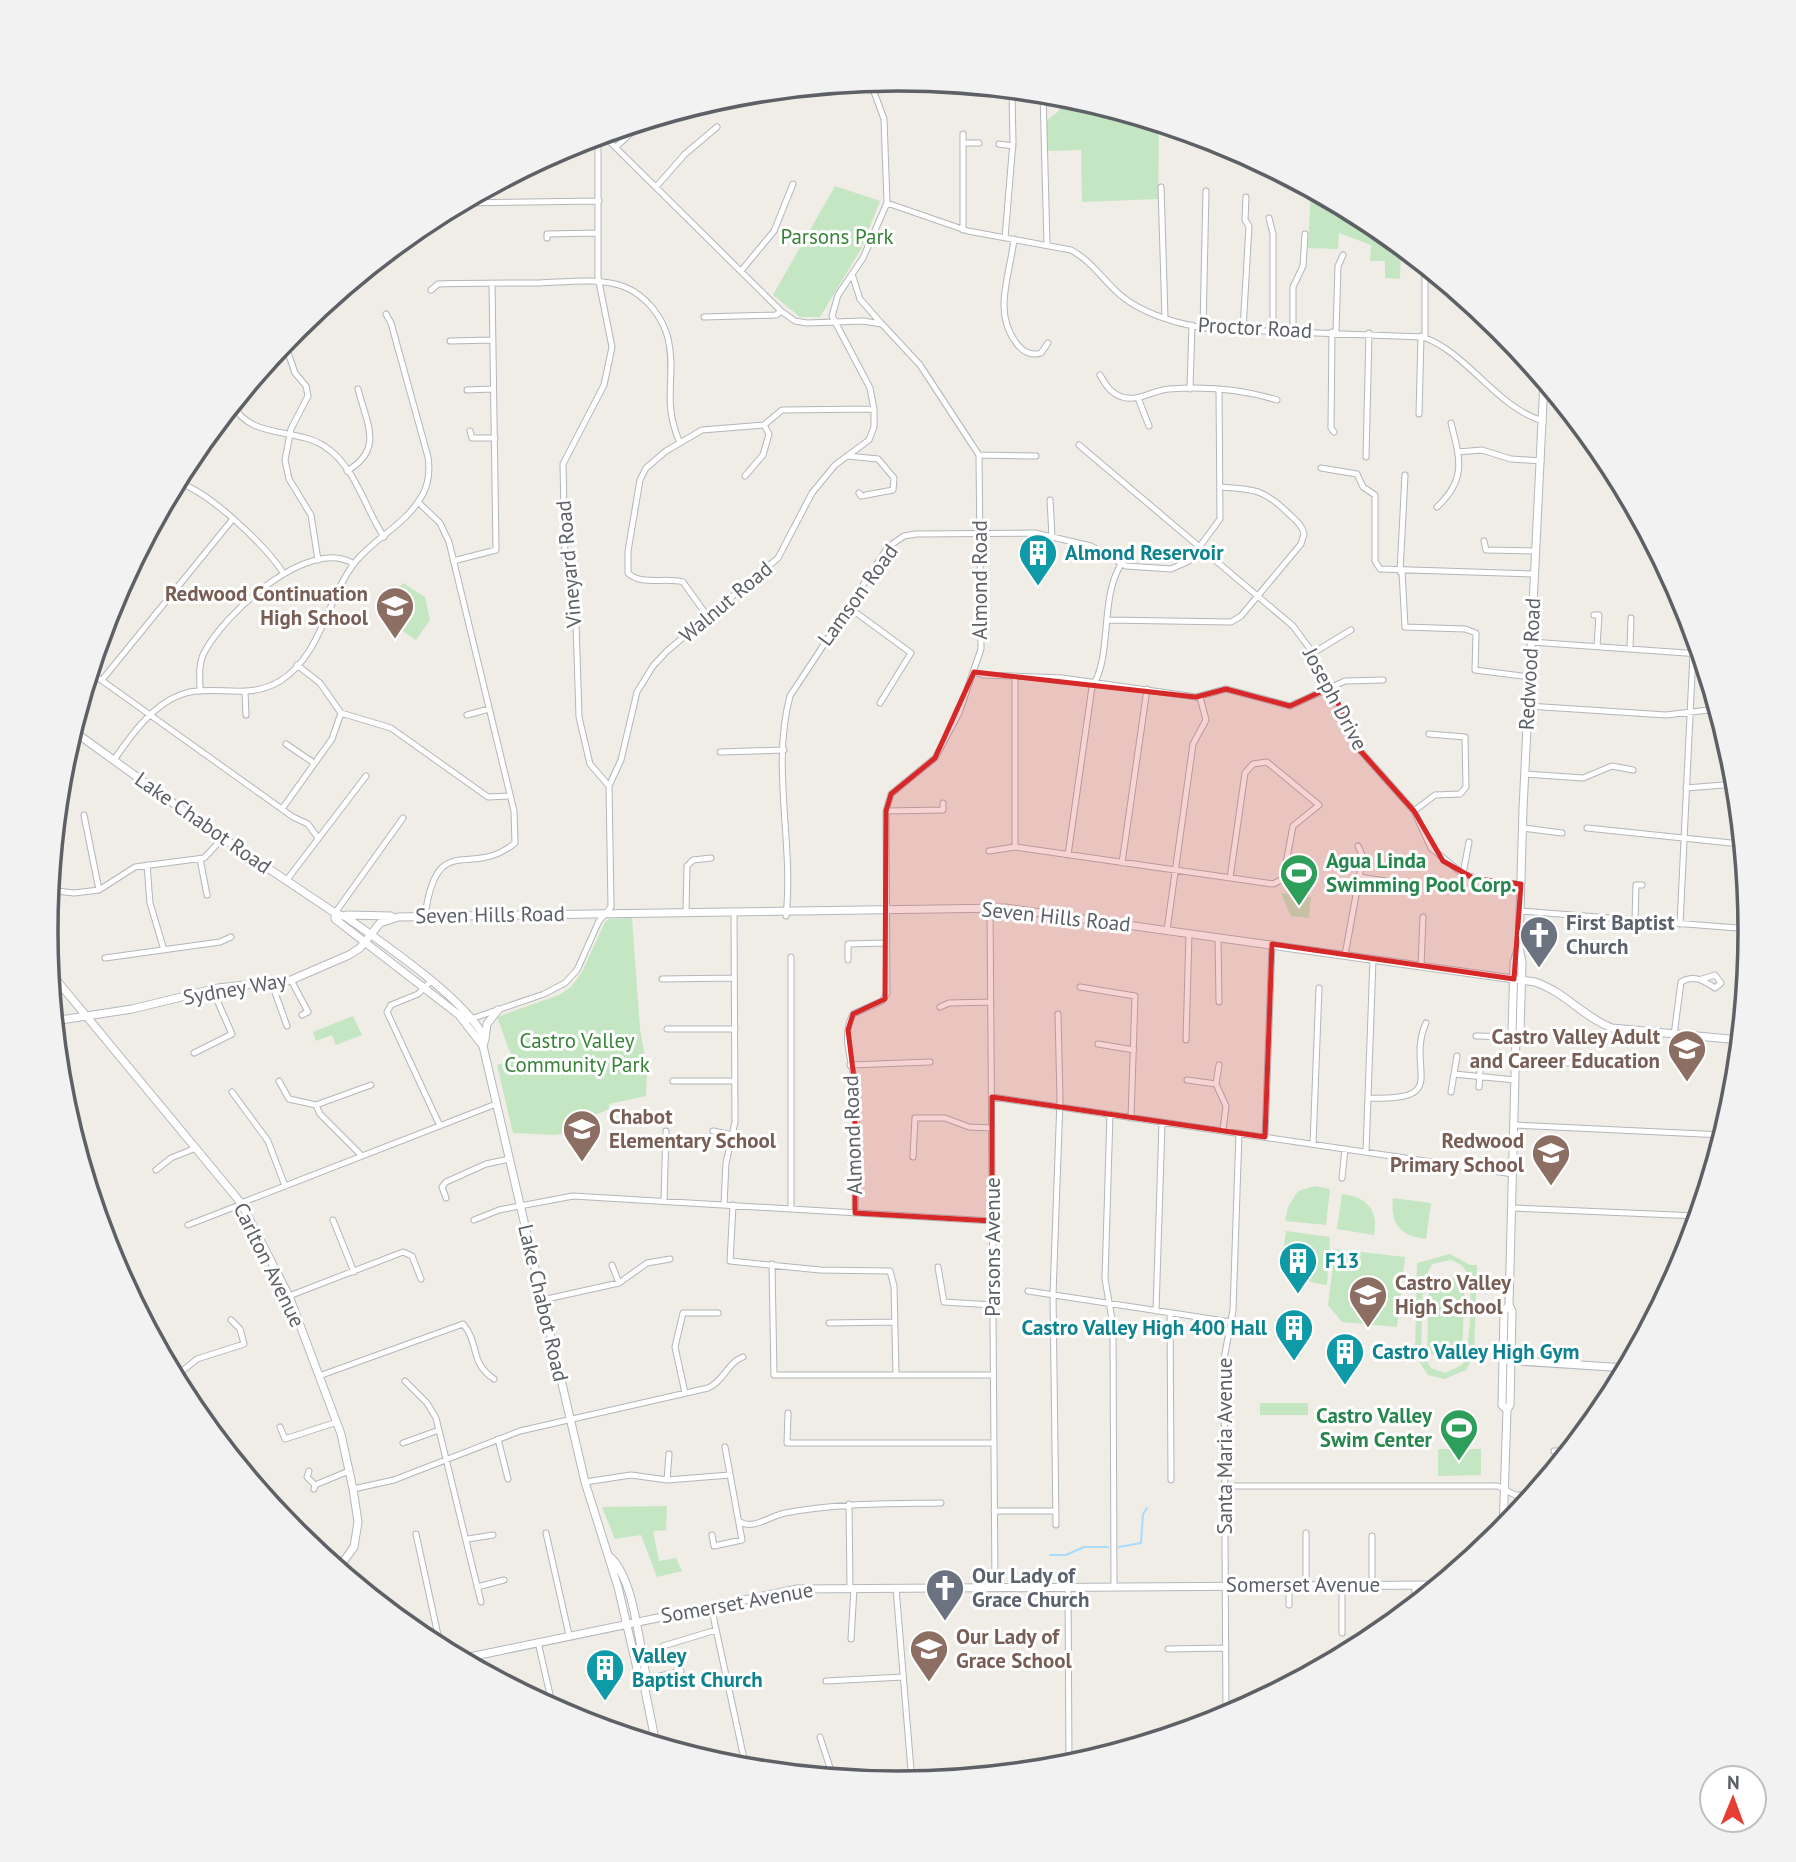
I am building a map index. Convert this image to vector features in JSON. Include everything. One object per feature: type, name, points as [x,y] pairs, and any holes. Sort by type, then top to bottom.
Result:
[{"type":"street","points":[[708,617],[683,582],[636,579],[626,568],[639,480],[654,461],[702,430],[764,425],[782,410],[874,409],[870,388],[835,323],[832,309],[871,243],[887,203],[884,120],[874,92]]},
{"type":"street","points":[[1005,237],[1013,146],[1012,99]]},
{"type":"street","points":[[1043,104],[1047,244]]},
{"type":"street","points":[[656,187],[717,127]]},
{"type":"street","points":[[963,134],[963,230]]},
{"type":"street","points":[[615,147],[629,135]]},
{"type":"street","points":[[609,142],[781,311],[795,321],[863,321],[883,324]]},
{"type":"street","points":[[963,143],[979,143]]},
{"type":"street","points":[[999,144],[1013,146]]},
{"type":"street","name":"Vineyard Road","points":[[600,146],[599,282],[612,346],[609,371],[567,454],[562,480],[565,558],[576,624],[582,740],[592,770],[609,786]]},
{"type":"street","points":[[741,271],[774,232],[793,184]]},
{"type":"street","points":[[1161,187],[1164,317]]},
{"type":"street","points":[[1203,328],[1206,191]]},
{"type":"street","points":[[1243,330],[1249,226],[1245,220],[1246,197]]},
{"type":"street","points":[[477,204],[598,201]]},
{"type":"street","name":"Proctor Road","points":[[887,203],[963,230],[1047,244],[1079,254],[1122,297],[1164,317],[1203,328],[1423,337],[1448,351],[1525,412],[1543,421]]},
{"type":"street","points":[[1269,218],[1273,234],[1273,331]]},
{"type":"street","points":[[547,238],[547,234],[598,233]]},
{"type":"street","points":[[1293,331],[1293,287],[1303,265],[1305,234]]},
{"type":"street","points":[[1014,239],[1003,316],[1020,348],[1029,354],[1041,353],[1048,343]]},
{"type":"street","points":[[1334,432],[1331,429],[1334,332],[1338,266],[1343,256]]},
{"type":"street","points":[[852,274],[860,299],[920,365],[979,455],[1036,456]]},
{"type":"street","points":[[1419,414],[1425,278]]},
{"type":"street","points":[[431,290],[438,284],[599,282],[632,291],[651,306],[661,321],[670,351],[669,410],[680,443]]},
{"type":"street","points":[[453,561],[496,550],[492,283]]},
{"type":"street","points":[[704,317],[776,315],[781,311]]},
{"type":"street","points":[[114,760],[150,715],[174,696],[200,690],[245,692],[276,683],[297,665],[314,642],[354,564],[402,523],[418,502],[428,482],[428,457],[410,388],[386,314]]},
{"type":"street","points":[[1190,389],[1192,325]]},
{"type":"street","points":[[1366,457],[1369,333]]},
{"type":"street","points":[[450,341],[493,340]]},
{"type":"street","points":[[289,353],[295,373],[306,386],[308,396],[289,434],[285,456],[286,470],[311,515],[318,560]]},
{"type":"street","points":[[1100,375],[1110,391],[1124,398],[1138,398],[1167,389],[1219,389],[1247,390],[1277,400]]},
{"type":"street","points":[[347,471],[365,459],[370,446],[358,389]]},
{"type":"street","points":[[467,390],[494,389]]},
{"type":"street","name":"Lamson Road","points":[[787,913],[785,713],[790,696],[847,606],[894,541],[916,534],[1035,533],[1097,549],[1121,564],[1138,568],[1173,569],[1186,563],[1220,519],[1219,389]]},
{"type":"street","name":"Redwood Road","points":[[1506,1510],[1507,1410],[1510,1405],[1507,1360],[1512,1311],[1509,1304],[1516,1059],[1516,1037],[1512,1032],[1518,979],[1528,706],[1544,394]]},
{"type":"street","points":[[1138,398],[1149,426]]},
{"type":"street","name":"Walnut Road","points":[[607,913],[612,899],[609,786],[621,760],[637,692],[653,666],[667,651],[778,558],[812,493],[835,465],[869,440],[874,427],[874,409]]},
{"type":"street","points":[[238,410],[250,424],[323,445],[347,471],[384,537]]},
{"type":"street","points":[[1437,507],[1451,493],[1457,481],[1458,452],[1451,423]]},
{"type":"street","points":[[745,476],[763,455],[769,434],[764,425]]},
{"type":"street","points":[[470,431],[472,438],[495,438]]},
{"type":"street","name":"Joseph Drive","points":[[1079,445],[1293,626],[1313,653],[1331,687],[1357,747],[1413,811],[1431,848],[1462,874],[1490,882],[1521,884]]},
{"type":"street","points":[[1458,452],[1482,450],[1511,459],[1541,461]]},
{"type":"street","name":"Almond Road","points":[[855,1213],[855,1087],[847,1044],[851,1018],[857,1011],[886,996],[886,811],[891,794],[935,758],[959,713],[981,649],[979,455]]},
{"type":"street","points":[[848,456],[878,459],[894,478],[893,490],[861,496],[859,493]]},
{"type":"street","points":[[1321,468],[1357,474],[1363,487],[1375,495],[1377,567],[1401,572],[1535,574]]},
{"type":"street","points":[[1405,475],[1401,572],[1405,627],[1465,629],[1476,633],[1475,670],[1530,677]]},
{"type":"street","points":[[185,486],[198,491],[269,552],[284,574]]},
{"type":"street","points":[[1107,620],[1223,624],[1238,618],[1301,544],[1304,530],[1273,498],[1262,491],[1221,487]]},
{"type":"street","points":[[1050,500],[1052,537]]},
{"type":"street","points":[[418,502],[444,529],[516,823],[515,843],[500,852],[454,860],[442,866],[432,881],[425,916]]},
{"type":"street","points":[[102,680],[232,520]]},
{"type":"street","points":[[1484,541],[1486,550],[1536,551]]},
{"type":"street","points":[[200,690],[201,661],[212,641],[245,604],[284,574],[318,560],[340,559],[354,564]]},
{"type":"street","points":[[1068,855],[1095,682],[1101,664],[1111,583],[1121,564]]},
{"type":"street","points":[[847,606],[911,653],[880,703]]},
{"type":"street","points":[[1594,615],[1599,615],[1597,646]]},
{"type":"street","points":[[1630,648],[1631,618]]},
{"type":"street","points":[[1313,653],[1351,630]]},
{"type":"street","points":[[1531,642],[1691,653]]},
{"type":"street","points":[[1680,924],[1693,658]]},
{"type":"street","points":[[297,665],[320,683],[341,713],[386,725],[488,797],[510,796]]},
{"type":"street","points":[[974,672],[1095,682],[1199,697],[1226,690],[1290,706],[1345,681],[1383,680]]},
{"type":"street","points":[[97,677],[282,809],[308,824],[318,838]]},
{"type":"street","points":[[1015,677],[1015,848]]},
{"type":"street","points":[[1122,863],[1147,689]]},
{"type":"street","points":[[245,692],[246,715]]},
{"type":"street","points":[[1167,930],[1193,744],[1206,720],[1199,697]]},
{"type":"street","points":[[1528,706],[1666,715],[1709,710]]},
{"type":"street","points":[[467,715],[489,709]]},
{"type":"street","points":[[282,809],[335,733],[341,713]]},
{"type":"street","points":[[1413,811],[1436,795],[1460,794],[1466,787],[1465,737],[1429,734]]},
{"type":"street","name":"Lake Chabot Road","points":[[81,736],[223,838],[338,913],[469,1020],[484,1043],[585,1482],[610,1557],[623,1575],[639,1677],[643,1680],[654,1735]]},
{"type":"street","points":[[286,744],[314,763]]},
{"type":"street","points":[[720,752],[784,751]]},
{"type":"street","points":[[989,851],[1015,848],[1068,855],[1122,863],[1273,884],[1283,879],[1293,826],[1319,805],[1267,762],[1253,764],[1243,777],[1230,878]]},
{"type":"street","points":[[1525,774],[1583,778],[1612,766],[1633,770]]},
{"type":"street","points":[[286,881],[366,776]]},
{"type":"street","points":[[1686,788],[1725,785]]},
{"type":"street","points":[[886,811],[943,810],[943,803]]},
{"type":"street","points":[[85,815],[99,890]]},
{"type":"street","points":[[338,913],[403,818]]},
{"type":"street","points":[[1523,828],[1562,832]]},
{"type":"street","points":[[1587,828],[1731,843]]},
{"type":"street","points":[[59,891],[74,893],[99,890],[125,870],[200,859],[211,853],[223,838]]},
{"type":"street","points":[[1462,874],[1469,842]]},
{"type":"street","points":[[1345,955],[1363,857],[1358,846]]},
{"type":"street","points":[[200,859],[207,895]]},
{"type":"street","points":[[686,912],[687,866],[693,860],[711,859]]},
{"type":"street","points":[[147,865],[150,903],[164,950]]},
{"type":"street","points":[[1359,877],[1385,881]]},
{"type":"street","points":[[1634,920],[1636,885],[1642,885]]},
{"type":"street","name":"Parsons Avenue","points":[[990,908],[995,1587]]},
{"type":"street","name":"Seven Hills Road","points":[[368,938],[382,922],[398,917],[1014,908],[1518,979],[1551,988],[1595,1020],[1612,1028],[1731,1039]]},
{"type":"street","points":[[1520,911],[1738,928]]},
{"type":"street","points":[[724,1205],[726,1163],[733,1135],[735,1081],[734,912]]},
{"type":"street","points":[[338,913],[398,917]]},
{"type":"street","points":[[469,1020],[549,992],[570,978],[580,965],[599,921],[607,913]]},
{"type":"street","points":[[1422,966],[1423,917]]},
{"type":"street","points":[[1185,1040],[1189,933]]},
{"type":"street","points":[[104,958],[231,937]]},
{"type":"street","points":[[1218,937],[1219,1002]]},
{"type":"street","name":"Sydney Way","points":[[63,1020],[159,1003],[212,989],[291,980],[349,955],[368,938]]},
{"type":"street","points":[[848,960],[848,944],[887,943]]},
{"type":"street","points":[[1265,1137],[1272,944]]},
{"type":"street","points":[[791,957],[791,1209]]},
{"type":"street","points":[[1366,1152],[1373,959]]},
{"type":"street","points":[[662,979],[734,978]]},
{"type":"street","points":[[1674,1035],[1679,984],[1687,979],[1702,979]]},
{"type":"street","points":[[291,980],[308,1012],[302,1015]]},
{"type":"street","name":"Carlton Avenue","points":[[60,983],[242,1204],[289,1296],[337,1422],[353,1489],[358,1522],[354,1547],[344,1563]]},
{"type":"street","points":[[272,984],[286,1026]]},
{"type":"street","points":[[428,985],[391,1005],[387,1012],[440,1126]]},
{"type":"street","points":[[1080,987],[1135,996],[1131,1118]]},
{"type":"street","points":[[1313,1144],[1319,988]]},
{"type":"street","points":[[194,1053],[232,1034],[212,989]]},
{"type":"street","points":[[940,1007],[949,1003],[991,1002]]},
{"type":"street","points":[[484,1043],[488,1021],[498,1010]]},
{"type":"street","points":[[1056,1525],[1053,1295],[1058,1014]]},
{"type":"street","points":[[1368,1098],[1404,1098],[1417,1090],[1421,1080],[1426,1023]]},
{"type":"street","points":[[667,1029],[735,1029]]},
{"type":"street","points":[[1476,1036],[1516,1037]]},
{"type":"street","points":[[1098,1044],[1134,1050]]},
{"type":"street","points":[[1451,1092],[1457,1056]]},
{"type":"street","points":[[1516,1059],[1580,1064]]},
{"type":"street","points":[[850,1065],[930,1062]]},
{"type":"street","points":[[1219,1065],[1216,1084],[1226,1106],[1223,1130]]},
{"type":"street","points":[[1454,1074],[1480,1074],[1515,1080]]},
{"type":"street","points":[[1479,1087],[1480,1074]]},
{"type":"street","points":[[1187,1080],[1216,1084]]},
{"type":"street","points":[[279,1081],[289,1099],[316,1105],[371,1085]]},
{"type":"street","points":[[673,1081],[735,1081]]},
{"type":"street","points":[[232,1092],[268,1140],[285,1186]]},
{"type":"street","points":[[992,1097],[1513,1174]]},
{"type":"street","points":[[188,1225],[496,1104]]},
{"type":"street","points":[[316,1105],[320,1114],[362,1156]]},
{"type":"street","points":[[1110,1114],[1105,1279],[1113,1325],[1114,1586]]},
{"type":"street","points":[[913,1157],[915,1118],[945,1118],[969,1127],[992,1128]]},
{"type":"street","points":[[1156,1311],[1162,1122]]},
{"type":"street","points":[[1514,1125],[1713,1135]]},
{"type":"street","points":[[664,1201],[666,1131]]},
{"type":"street","points":[[713,1131],[733,1135]]},
{"type":"street","name":"Santa Maria Avenue","points":[[1228,1704],[1224,1359],[1231,1321],[1239,1133]]},
{"type":"street","points":[[156,1170],[171,1158],[196,1149]]},
{"type":"street","points":[[1342,1178],[1345,1149]]},
{"type":"street","points":[[446,1198],[442,1187],[446,1182],[486,1164],[509,1159]]},
{"type":"street","points":[[474,1220],[499,1210],[573,1196],[992,1221]]},
{"type":"street","points":[[733,1205],[730,1261],[820,1270],[890,1271],[895,1322],[895,1375]]},
{"type":"street","points":[[1512,1208],[1688,1216]]},
{"type":"street","points":[[333,1220],[354,1272]]},
{"type":"street","points":[[289,1296],[408,1252],[421,1279]]},
{"type":"street","points":[[542,1300],[619,1283],[640,1266],[670,1259]]},
{"type":"street","points":[[772,1264],[774,1375],[993,1375]]},
{"type":"street","points":[[612,1265],[619,1283]]},
{"type":"street","points":[[938,1267],[944,1303],[993,1305]]},
{"type":"street","points":[[1027,1291],[1231,1321]]},
{"type":"street","points":[[685,1394],[675,1347],[683,1313],[718,1313]]},
{"type":"street","points":[[1170,1313],[1171,1480]]},
{"type":"street","points":[[182,1371],[197,1359],[244,1344],[240,1329],[231,1321]]},
{"type":"street","points":[[829,1323],[895,1322]]},
{"type":"street","points":[[319,1376],[463,1324],[477,1354],[481,1370],[494,1379]]},
{"type":"street","points":[[353,1489],[394,1480],[498,1439],[717,1384],[731,1365],[743,1357]]},
{"type":"street","points":[[1507,1360],[1616,1367]]},
{"type":"street","points":[[405,1381],[427,1403],[439,1430],[468,1539],[481,1602]]},
{"type":"street","points":[[788,1413],[787,1443],[994,1443]]},
{"type":"street","points":[[280,1427],[285,1439],[337,1422]]},
{"type":"street","points":[[403,1443],[439,1430]]},
{"type":"street","points":[[498,1439],[508,1479]]},
{"type":"street","points":[[712,1535],[714,1546],[742,1540],[725,1447]]},
{"type":"street","points":[[1554,1451],[1558,1451]]},
{"type":"street","points":[[667,1480],[669,1454]]},
{"type":"street","points":[[309,1471],[307,1477],[315,1487],[349,1471]]},
{"type":"street","points":[[585,1482],[631,1475],[667,1480],[730,1475]]},
{"type":"street","points":[[1225,1486],[1498,1486],[1520,1495]]},
{"type":"street","points":[[740,1522],[747,1526],[770,1516],[849,1504],[941,1503]]},
{"type":"street","points":[[849,1504],[852,1588],[850,1639]]},
{"type":"street","points":[[994,1511],[1054,1511]]},
{"type":"street","points":[[546,1532],[569,1635]]},
{"type":"street","points":[[1306,1533],[1306,1585]]},
{"type":"street","points":[[416,1534],[438,1634]]},
{"type":"street","points":[[468,1539],[493,1535]]},
{"type":"street","points":[[1372,1536],[1372,1585]]},
{"type":"street","points":[[477,1587],[504,1580]]},
{"type":"street","points":[[1342,1585],[1342,1633]]},
{"type":"street","points":[[1415,1585],[1415,1594]]},
{"type":"street","name":"Somerset Avenue","points":[[474,1657],[797,1588],[1426,1585]]},
{"type":"street","points":[[1289,1586],[1289,1605]]},
{"type":"street","points":[[1068,1587],[1069,1753]]},
{"type":"street","points":[[896,1588],[911,1771]]},
{"type":"street","points":[[711,1606],[743,1757]]},
{"type":"street","points":[[663,1646],[716,1630]]},
{"type":"street","points":[[538,1642],[550,1696]]},
{"type":"street","points":[[1168,1649],[1226,1648]]},
{"type":"street","points":[[643,1680],[681,1671]]},
{"type":"street","points":[[826,1681],[903,1676]]},
{"type":"street","points":[[820,1737],[830,1768]]},
{"type":"highlighted area","points":[[974,672],[1196,697],[1226,689],[1290,706],[1331,687],[1357,747],[1414,811],[1443,861],[1475,879],[1521,884],[1514,979],[1272,944],[1265,1137],[992,1097],[992,1221],[855,1213],[855,1087],[848,1030],[853,1014],[885,999],[886,811],[891,794],[935,758]]},
{"type":"green space","points":[[1062,107],[1159,132],[1158,199],[1082,202],[1081,150],[1046,151],[1046,121]]},
{"type":"green space","name":"Parsons Park","points":[[835,186],[880,201],[861,249],[820,317],[800,317],[773,295]]},
{"type":"green space","points":[[1311,199],[1401,257],[1400,279],[1385,278],[1385,261],[1370,261],[1371,245],[1339,233],[1338,249],[1308,248]]},
{"type":"green space","points":[[403,583],[425,597],[430,620],[416,640],[380,616]]},
{"type":"green space","name":"Agua Linda Swimming Pool Corp.","points":[[1281,893],[1311,897],[1309,918],[1291,916]]},
{"type":"green space","name":"Castro Valley Community Park","points":[[632,918],[640,1029],[647,1068],[646,1096],[609,1104],[609,1109],[593,1116],[596,1125],[581,1126],[582,1129],[556,1135],[513,1133],[497,1065],[513,1060],[497,1017],[559,995],[571,987],[582,972],[605,922],[609,919]]},
{"type":"green space","points":[[353,1016],[362,1035],[336,1045],[332,1035],[316,1041],[313,1032]]},
{"type":"green space","points":[[1315,1186],[1330,1189],[1326,1225],[1285,1221],[1288,1207],[1298,1191]]},
{"type":"green space","points":[[1342,1194],[1358,1198],[1369,1206],[1375,1218],[1374,1235],[1337,1229]]},
{"type":"green space","points":[[1393,1198],[1431,1203],[1426,1239],[1403,1232],[1395,1222]]},
{"type":"green space","points":[[1286,1231],[1330,1237],[1327,1285],[1304,1280],[1290,1271],[1284,1255]]},
{"type":"green space","points":[[1335,1249],[1405,1257],[1397,1327],[1342,1322],[1328,1305]]},
{"type":"green space","points":[[1450,1254],[1470,1265],[1477,1265],[1474,1355],[1466,1370],[1444,1379],[1428,1375],[1415,1355],[1417,1263]],"holes":[[[1450,1260],[1464,1268],[1467,1273],[1470,1319],[1462,1365],[1445,1373],[1431,1368],[1421,1352],[1423,1282],[1432,1264]]]},
{"type":"green space","points":[[1429,1277],[1465,1278],[1462,1356],[1427,1355]]},
{"type":"green space","points":[[1260,1403],[1308,1403],[1308,1415],[1260,1415]]},
{"type":"green space","name":"Castro Valley Swim Center","points":[[1438,1449],[1481,1449],[1481,1475],[1438,1476]]},
{"type":"green space","points":[[667,1506],[666,1530],[653,1531],[659,1561],[676,1558],[682,1571],[657,1577],[641,1535],[615,1539],[602,1507]]},
{"type":"waterway","points":[[1119,1547],[1141,1543],[1143,1514],[1147,1508]]},
{"type":"waterway","points":[[1050,1555],[1066,1555],[1084,1547],[1108,1547]]},
{"type":"place","name":"Almond Reservoir","points":[[1038,587]]},
{"type":"place","name":"Redwood Continuation High School","points":[[395,640]]},
{"type":"place","name":"Agua Linda Swimming Pool Corp.","points":[[1299,907]]},
{"type":"place","name":"First Baptist Church","points":[[1539,969]]},
{"type":"place","name":"Castro Valley Adult and Career Education","points":[[1687,1083]]},
{"type":"place","name":"Chabot Elementary School","points":[[582,1163]]},
{"type":"place","name":"Redwood Primary School","points":[[1551,1187]]},
{"type":"place","name":"F13","points":[[1298,1295]]},
{"type":"place","name":"Castro Valley High School","points":[[1368,1329]]},
{"type":"place","name":"Castro Valley High 400 Hall","points":[[1294,1362]]},
{"type":"place","name":"Castro Valley High Gym","points":[[1345,1386]]},
{"type":"place","name":"Castro Valley Swim Center","points":[[1459,1462]]},
{"type":"place","name":"Our Lady of Grace Church","points":[[945,1622]]},
{"type":"place","name":"Our Lady of Grace School","points":[[929,1683]]},
{"type":"place","name":"Valley Baptist Church","points":[[605,1702]]}]
